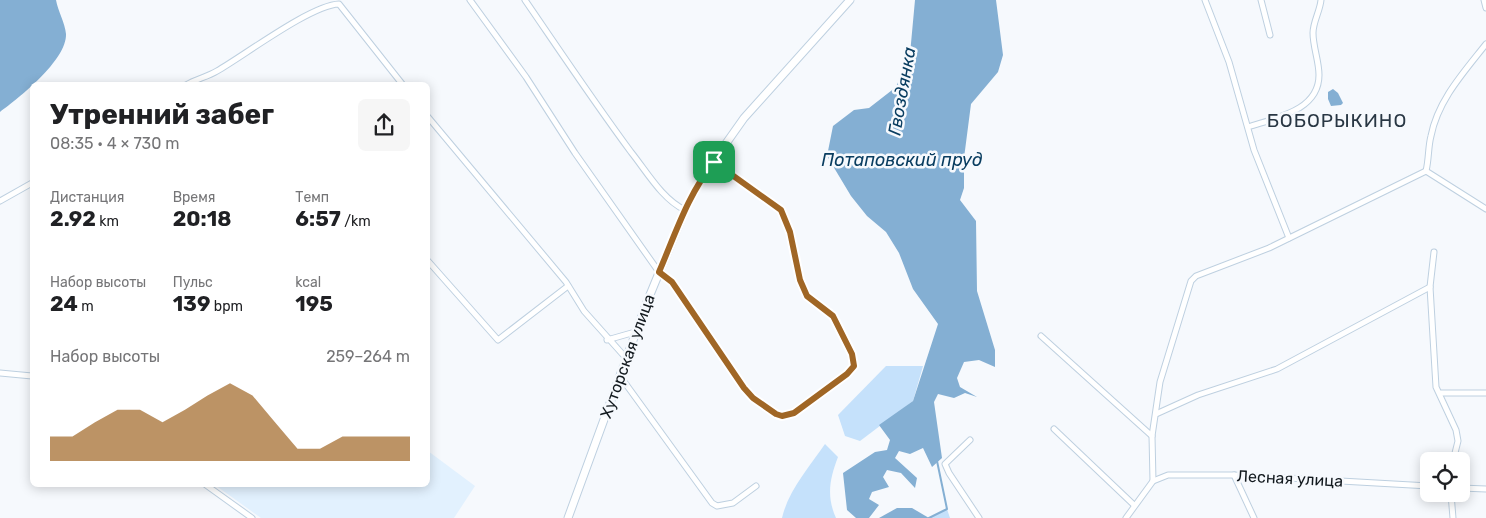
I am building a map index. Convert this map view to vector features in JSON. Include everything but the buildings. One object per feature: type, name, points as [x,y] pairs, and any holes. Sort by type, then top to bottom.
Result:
[{"type":"main road","name":"Хуторская улица","points":[[568,518],[635,332],[685,210],[703,176],[744,118],[850,0]]},
{"type":"street","points":[[470,0],[526,77],[575,153],[659,272],[672,282],[744,388],[753,398],[776,414],[782,416],[794,413],[854,366],[852,354],[833,316],[807,296],[800,280],[790,232],[781,210],[714,162]]},
{"type":"street","points":[[525,0],[607,119],[650,176],[674,205],[685,210]]},
{"type":"street","points":[[1206,0],[1229,62],[1254,150],[1289,238]]},
{"type":"street","points":[[1261,0],[1270,35]]},
{"type":"street","points":[[1248,127],[1301,108],[1311,99],[1318,88],[1319,74],[1313,33],[1321,0]]},
{"type":"street","points":[[1484,0],[1486,8]]},
{"type":"street","points":[[193,82],[216,72],[310,14],[339,2],[401,82]]},
{"type":"street","points":[[1426,171],[1430,137],[1440,109],[1448,94],[1486,44]]},
{"type":"street","points":[[430,119],[568,286],[584,311],[607,340],[626,358]]},
{"type":"street","points":[[1426,171],[1486,209]]},
{"type":"street","points":[[1126,518],[1153,481],[1152,436],[1160,382],[1169,346],[1191,281],[1196,276],[1269,248],[1426,171]]},
{"type":"street","points":[[0,201],[30,183]]},
{"type":"street","points":[[1434,252],[1430,286],[1436,387],[1441,393],[1456,430],[1458,441],[1455,452]]},
{"type":"street","points":[[430,263],[498,340],[568,286]]},
{"type":"street","points":[[1156,414],[1198,395],[1277,369],[1430,286]]},
{"type":"street","points":[[607,340],[635,332]]},
{"type":"street","points":[[1041,336],[1152,436]]},
{"type":"street","points":[[0,373],[30,376]]},
{"type":"street","points":[[620,376],[712,503],[716,506],[733,503],[756,486]]},
{"type":"street","points":[[1441,393],[1486,393]]},
{"type":"street","points":[[1054,429],[1132,508],[1132,518]]},
{"type":"street","points":[[970,440],[945,464],[979,518]]},
{"type":"street","name":"Лесная улица","points":[[1153,481],[1168,475],[1234,475],[1420,485]]},
{"type":"street","points":[[1234,475],[1254,518]]},
{"type":"street","points":[[209,487],[252,518]]},
{"type":"street","points":[[1470,489],[1486,490]]},
{"type":"street","points":[[1452,502],[1453,518]]},
{"type":"shaded area","points":[[886,366],[923,366],[913,401],[860,441],[845,436],[838,415]]},
{"type":"shaded area","points":[[825,444],[838,457],[830,487],[831,502],[836,518],[782,518],[794,489]]},
{"type":"shaded area","points":[[430,452],[475,486],[454,518],[261,518],[218,487],[430,487]]},
{"type":"shaded area","points":[[947,509],[950,518],[929,518]]},
{"type":"water","points":[[0,0],[56,0],[66,34],[59,55],[41,78],[36,82],[30,82],[30,87],[0,112]]},
{"type":"water","name":"Потаповский пруд","points":[[915,0],[996,0],[1003,55],[998,72],[971,104],[964,158],[964,188],[960,200],[976,221],[977,291],[995,350],[995,367],[979,360],[964,362],[957,378],[960,387],[977,397],[965,393],[954,398],[938,394],[934,402],[942,458],[932,467],[923,448],[910,454],[899,451],[895,458],[917,478],[915,488],[901,473],[887,470],[883,477],[889,487],[872,492],[869,499],[879,505],[869,518],[856,518],[847,510],[843,473],[875,452],[887,450],[890,440],[879,425],[913,401],[938,324],[913,289],[899,253],[886,232],[867,216],[851,196],[827,156],[833,126],[854,110],[869,108],[896,87],[910,54]]},
{"type":"water","points":[[1333,89],[1338,93],[1343,103],[1341,105],[1331,106],[1328,92]]},
{"type":"water","points":[[897,508],[912,508],[929,518],[879,518]]},
{"type":"waterway","name":"Гвоздянка","points":[[929,518],[947,509],[937,461]]},
{"type":"district","name":"БОБОРЫКИНО","points":[[1337,120]]},
{"type":"route","points":[[714,162],[781,210],[790,232],[800,280],[807,296],[833,316],[852,354],[854,366],[847,374],[794,413],[786,416],[776,414],[765,407],[744,388],[672,282],[659,272],[685,210],[703,176],[714,162]]}]
